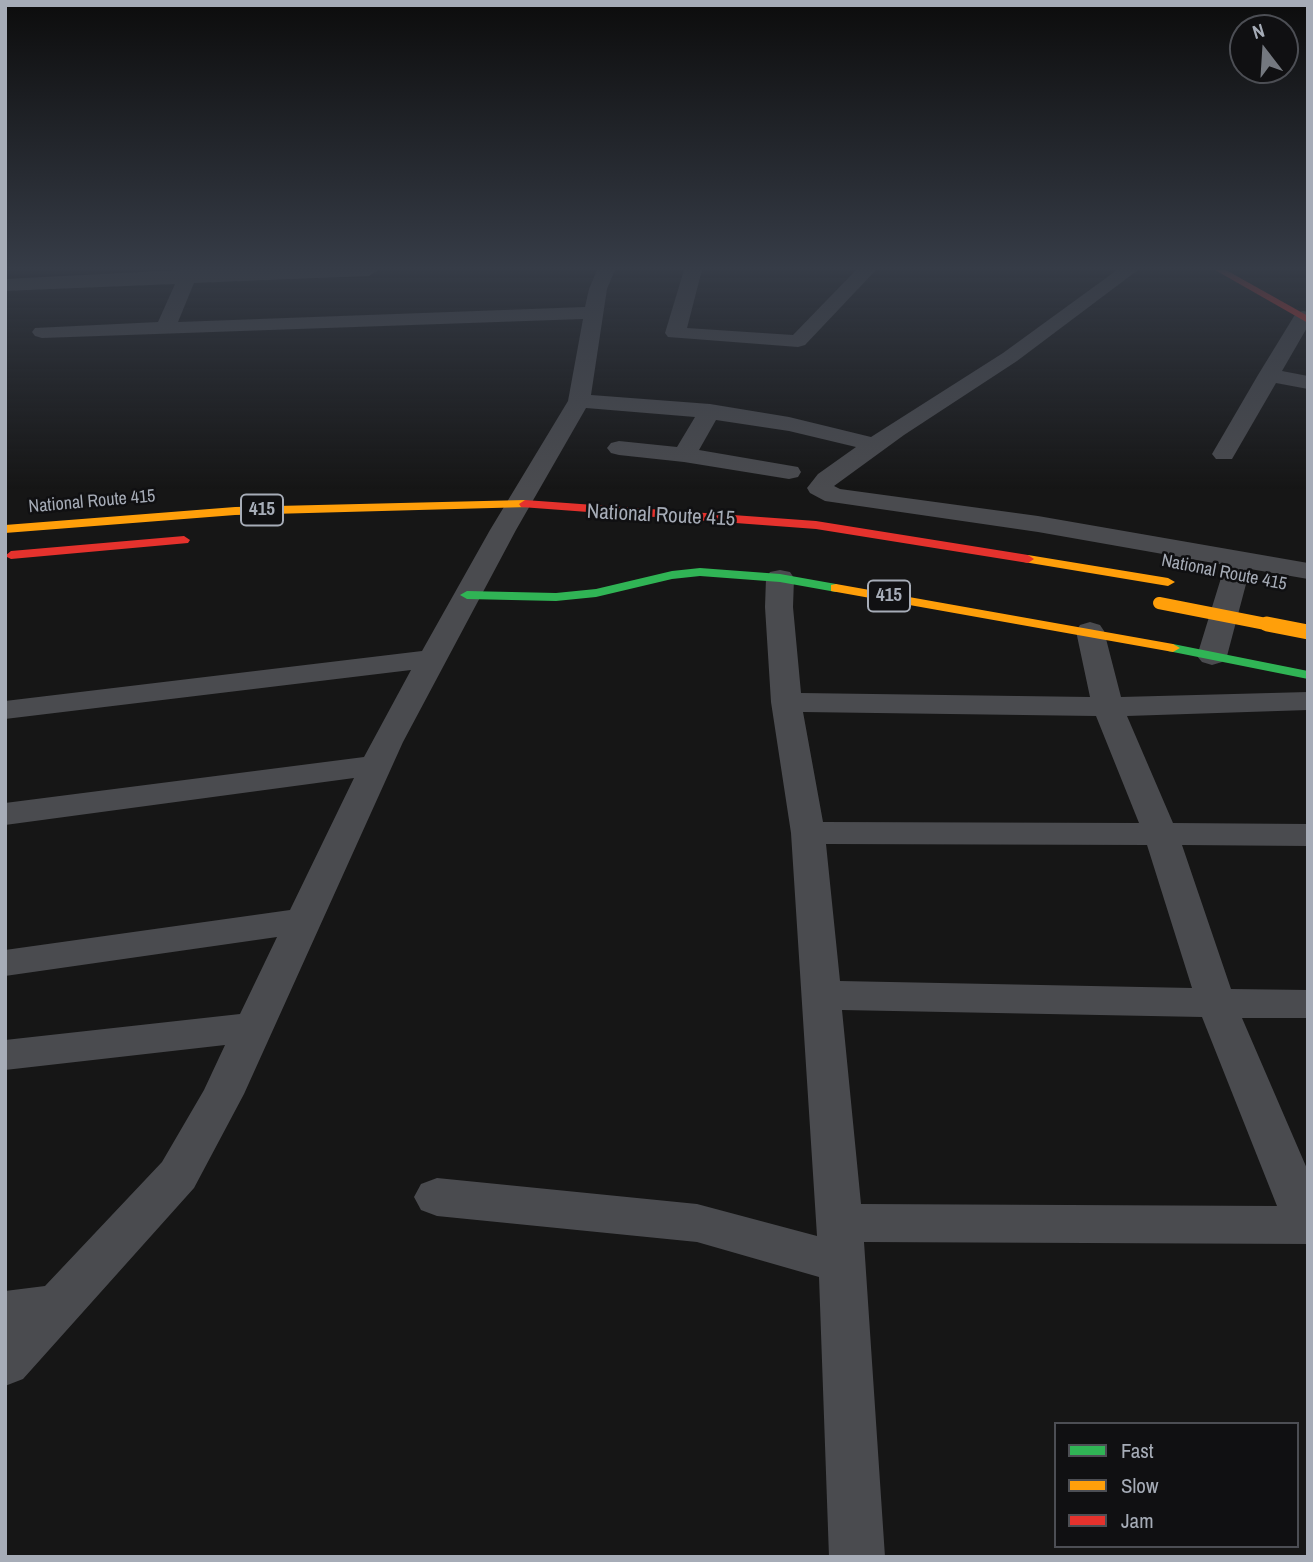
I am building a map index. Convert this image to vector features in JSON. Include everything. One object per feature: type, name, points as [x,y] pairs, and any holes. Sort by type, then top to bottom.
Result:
[{"type":"main road","name":"National Route 415","points":[[5,529],[235,511],[507,524],[662,512],[816,526],[1174,583]]},
{"type":"main road","points":[[5,556],[195,539]]},
{"type":"main road","name":"415","points":[[467,595],[556,597],[597,593],[672,575],[700,572],[780,578],[1090,631],[1308,675]]},
{"type":"main road","name":"National Route 415","points":[[1219,591],[1244,596]]},
{"type":"main road","name":"National Route 415","points":[[1153,602],[1308,632]]},
{"type":"street","points":[[5,1363],[178,1175],[223,1094],[376,765],[467,595],[579,401],[590,343]]},
{"type":"street","points":[[1029,343],[876,445],[819,488],[834,496],[1038,524],[1308,571]]},
{"type":"street","points":[[1224,454],[1290,343]]},
{"type":"street","points":[[1269,375],[1308,383]]},
{"type":"street","points":[[579,401],[710,411],[789,424],[876,445]]},
{"type":"street","points":[[684,455],[710,411]]},
{"type":"street","points":[[619,448],[684,455],[789,472]]},
{"type":"street","points":[[1212,656],[1240,558]]},
{"type":"street","points":[[780,578],[779,607],[786,702],[808,833],[841,1243],[857,1557]]},
{"type":"street","points":[[437,1197],[697,1223],[841,1243],[1308,1225],[1216,1003],[1161,835],[1108,706],[1090,631]]},
{"type":"street","points":[[5,710],[432,659]]},
{"type":"street","points":[[786,702],[1108,706],[1308,701]]},
{"type":"street","points":[[5,814],[376,765]]},
{"type":"street","points":[[808,833],[1308,835]]},
{"type":"street","points":[[5,963],[304,921]]},
{"type":"street","points":[[820,995],[1308,1003]]},
{"type":"street","points":[[5,1055],[254,1027]]},
{"type":"street","points":[[5,1313],[55,1306]]},
{"type":"traffic: fast","points":[[467,595],[556,597],[596,593],[672,575],[700,572],[780,578],[836,588]]},
{"type":"traffic: fast","points":[[1173,648],[1308,675]]},
{"type":"traffic: slow","points":[[5,529],[235,511],[525,504]]},
{"type":"traffic: slow","points":[[1028,559],[1168,582]]},
{"type":"traffic: slow","points":[[836,588],[1173,648]]},
{"type":"traffic: slow","points":[[1159,603],[1308,632]]},
{"type":"traffic: jam","points":[[525,504],[816,525],[1028,559]]},
{"type":"traffic: jam","points":[[11,555],[184,540]]}]
